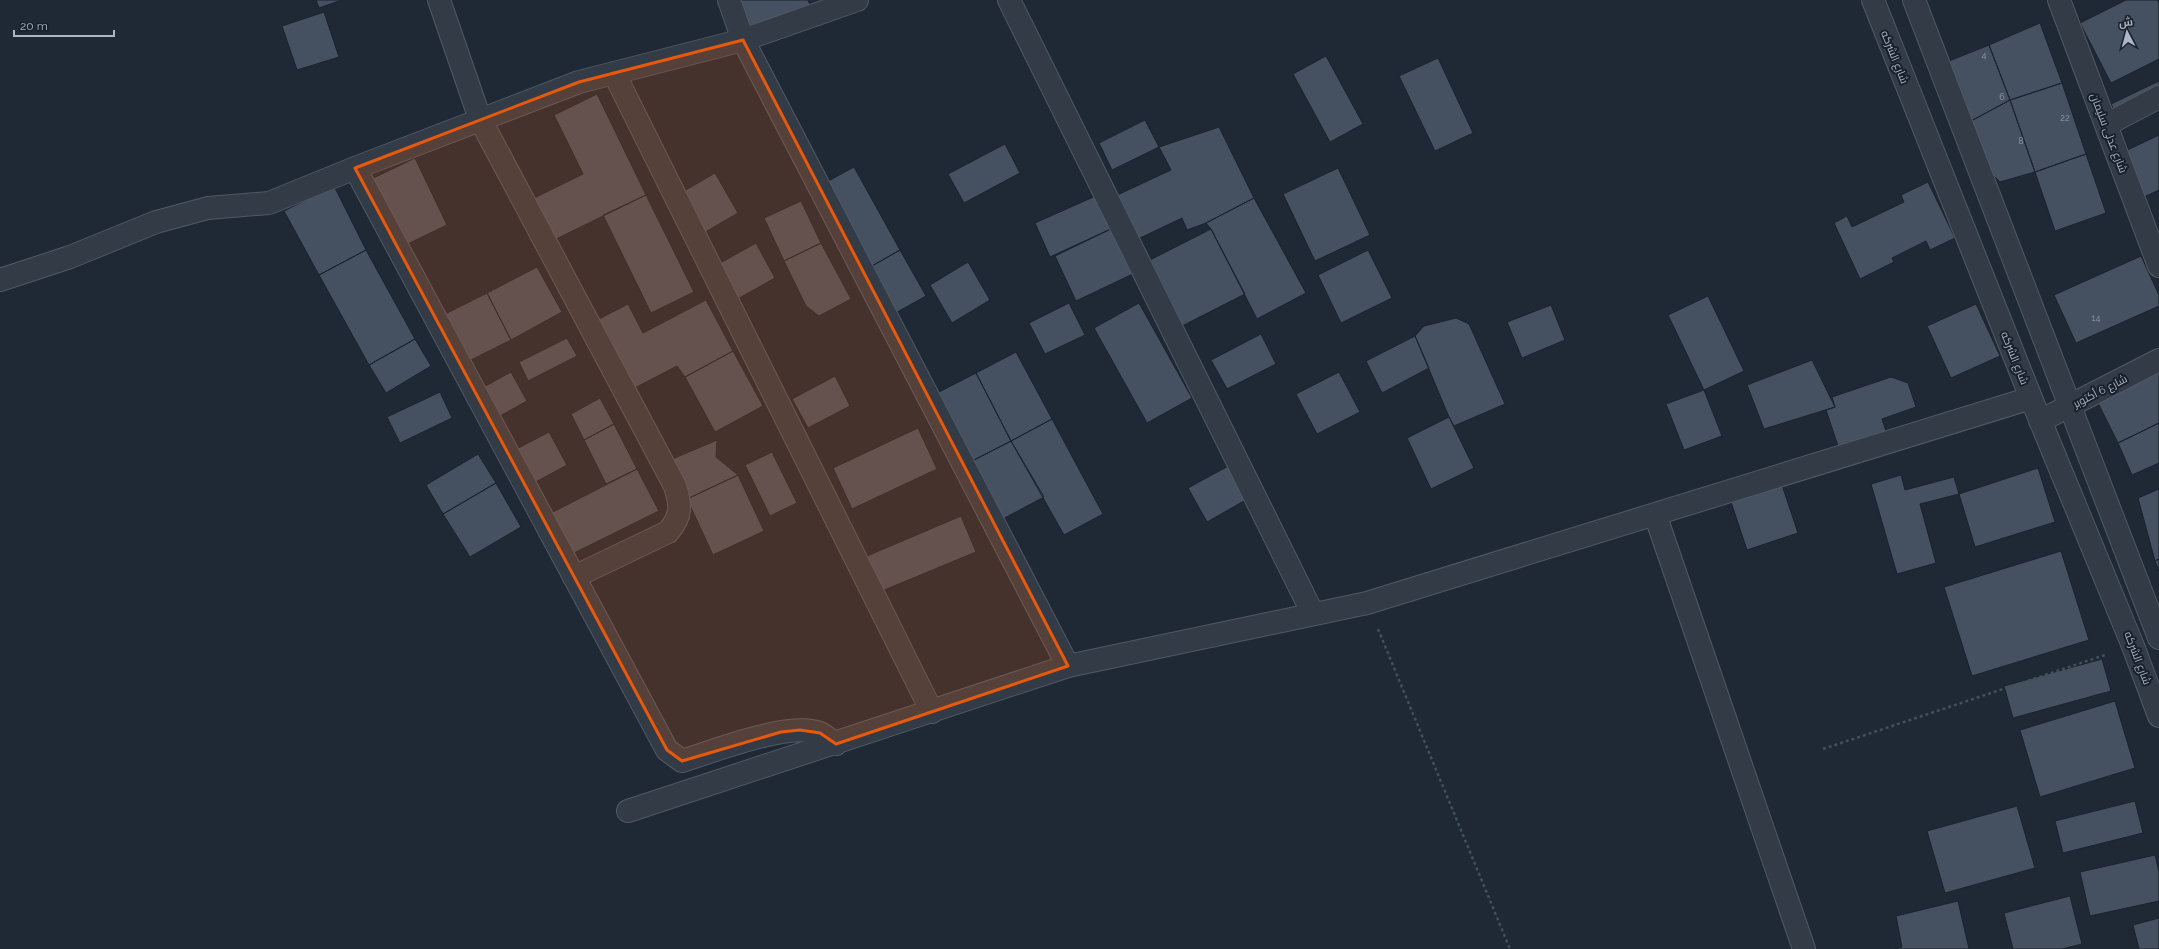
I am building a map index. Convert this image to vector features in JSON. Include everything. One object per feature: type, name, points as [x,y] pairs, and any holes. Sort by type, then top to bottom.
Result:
[{"type":"street","points":[[439,0],[480,119],[675,486],[680,501],[681,510],[676,523],[668,532],[574,577]]},
{"type":"street","points":[[729,0],[743,40],[1068,666]]},
{"type":"street","points":[[0,280],[70,257],[156,222],[208,208],[269,203],[480,119],[579,82],[743,40],[857,0]]},
{"type":"street","points":[[1009,0],[1313,614]]},
{"type":"street","points":[[1914,0],[2072,406],[2159,638]]},
{"type":"street","name":"شارع عدلى سليمان","points":[[2059,0],[2157,254]]},
{"type":"street","name":"شارع الشركه","points":[[1877,1],[2040,421],[2133,646],[2159,716]]},
{"type":"street","points":[[614,73],[932,712]]},
{"type":"street","points":[[2106,125],[2159,96]]},
{"type":"street","points":[[355,168],[668,750],[682,761],[781,732],[800,730],[820,733],[836,744]]},
{"type":"street","name":"شارع 6 أكتوبر","points":[[2040,421],[2072,406],[2159,360]]},
{"type":"street","points":[[628,811],[836,744],[1068,666],[1367,603],[2031,398]]},
{"type":"street","points":[[1655,514],[1804,949]]},
{"type":"path","points":[[1367,603],[1510,949]]},
{"type":"path","points":[[1823,749],[2133,646]]},
{"type":"highlighted area","points":[[743,40],[1068,666],[836,744],[820,733],[800,730],[781,732],[682,761],[667,750],[355,168],[579,82]]},
{"type":"building","points":[[316,0],[342,0],[319,8]]},
{"type":"building","points":[[737,0],[808,0],[810,5],[748,28]]},
{"type":"building","points":[[2126,0],[2157,0],[2159,3],[2159,59],[2111,83],[2080,23]]},
{"type":"building","points":[[324,12],[339,57],[297,70],[282,26]]},
{"type":"building","points":[[2040,23],[2062,83],[2010,100],[1989,45]]},
{"type":"building","points":[[1989,45],[2010,100],[1971,121],[1949,61]]},
{"type":"building","points":[[1326,56],[1363,124],[1330,142],[1293,74]]},
{"type":"building","points":[[1438,58],[1473,133],[1435,151],[1399,76]]},
{"type":"building","points":[[2159,81],[2159,109],[2122,127],[2111,104]]},
{"type":"building","points":[[2062,83],[2086,154],[2035,172],[2010,100]]},
{"type":"building","points":[[597,94],[646,195],[552,241],[532,199],[583,174],[554,115]]},
{"type":"building","points":[[2010,100],[2035,172],[2000,182],[1993,175],[1971,121]]},
{"type":"building","points":[[1145,120],[1159,147],[1112,170],[1099,143]]},
{"type":"building","points":[[1219,127],[1254,198],[1206,223],[1187,230],[1182,218],[1134,241],[1113,197],[1171,170],[1159,147]]},
{"type":"building","points":[[2159,135],[2159,190],[2144,197],[2123,152]]},
{"type":"building","points":[[1005,144],[1020,173],[964,203],[948,174]]},
{"type":"building","points":[[2086,154],[2106,213],[2055,231],[2035,172]]},
{"type":"building","points":[[415,158],[447,225],[393,251],[361,184]]},
{"type":"building","points":[[854,167],[900,250],[858,274],[810,191]]},
{"type":"building","points":[[1338,168],[1370,235],[1315,261],[1283,194]]},
{"type":"building","points":[[715,173],[738,213],[702,234],[679,194]]},
{"type":"building","points":[[1928,182],[1955,238],[1930,250],[1926,241],[1892,258],[1894,262],[1860,279],[1834,223],[1847,216],[1852,227],[1904,202],[1901,195]]},
{"type":"building","points":[[334,186],[366,250],[319,275],[284,211]]},
{"type":"building","points":[[1100,194],[1115,227],[1050,257],[1035,223]]},
{"type":"building","points":[[646,195],[694,292],[651,313],[603,215]]},
{"type":"building","points":[[1254,198],[1306,293],[1257,319],[1211,229],[1206,223]]},
{"type":"building","points":[[801,201],[821,243],[784,261],[764,218]]},
{"type":"building","points":[[1115,227],[1137,272],[1076,301],[1055,256]]},
{"type":"building","points":[[1211,229],[1245,294],[1176,329],[1142,264]]},
{"type":"building","points":[[756,243],[775,278],[734,301],[715,266]]},
{"type":"building","points":[[821,243],[851,299],[819,316],[806,306],[784,261]]},
{"type":"building","points":[[366,250],[415,339],[369,365],[319,275]]},
{"type":"building","points":[[900,250],[926,296],[883,320],[858,274]]},
{"type":"building","points":[[1368,250],[1392,298],[1341,323],[1318,275]]},
{"type":"building","points":[[2141,256],[2159,295],[2159,306],[2076,343],[2054,295]]},
{"type":"building","points":[[968,262],[990,300],[952,323],[930,285]]},
{"type":"building","points":[[537,267],[562,312],[511,340],[487,293]]},
{"type":"building","points":[[487,293],[511,340],[455,368],[431,321]]},
{"type":"building","points":[[1708,296],[1744,371],[1704,390],[1668,315]]},
{"type":"building","points":[[706,300],[733,351],[685,377],[677,366],[631,390],[595,321],[628,304],[643,333]]},
{"type":"building","points":[[1069,303],[1085,335],[1045,354],[1029,323]]},
{"type":"building","points":[[1139,303],[1192,398],[1147,423],[1094,328]]},
{"type":"building","points":[[1976,304],[2000,356],[1951,378],[1927,326]]},
{"type":"building","points":[[1551,305],[1565,340],[1522,358],[1507,322]]},
{"type":"building","points":[[1456,318],[1469,324],[1505,404],[1454,426],[1415,336],[1424,326]]},
{"type":"building","points":[[1261,334],[1276,364],[1227,389],[1211,360]]},
{"type":"building","points":[[1415,336],[1429,368],[1382,393],[1366,361]]},
{"type":"building","points":[[567,338],[577,356],[528,381],[519,362]]},
{"type":"building","points":[[415,339],[431,366],[386,393],[369,365]]},
{"type":"building","points":[[733,351],[763,406],[715,432],[685,377]]},
{"type":"building","points":[[1016,352],[1052,419],[1011,441],[976,373]]},
{"type":"building","points":[[1812,360],[1835,407],[1764,429],[1747,385]]},
{"type":"building","points":[[2159,367],[2159,423],[2118,443],[2096,399]]},
{"type":"building","points":[[511,372],[527,401],[484,425],[467,396]]},
{"type":"building","points":[[1339,372],[1360,412],[1317,434],[1296,394]]},
{"type":"building","points":[[976,373],[1011,441],[970,462],[935,394]]},
{"type":"building","points":[[835,376],[850,406],[808,428],[792,399]]},
{"type":"building","points":[[1891,377],[1908,383],[1916,407],[1882,419],[1893,452],[1845,467],[1826,410],[1835,407],[1832,397]]},
{"type":"building","points":[[1704,390],[1722,436],[1684,450],[1666,404]]},
{"type":"building","points":[[440,392],[452,418],[400,443],[387,417]]},
{"type":"building","points":[[600,398],[614,424],[584,440],[571,414]]},
{"type":"building","points":[[1449,417],[1474,468],[1431,489],[1407,438]]},
{"type":"building","points":[[1052,419],[1103,514],[1064,535],[1011,441]]},
{"type":"building","points":[[2159,423],[2159,463],[2132,475],[2118,443]]},
{"type":"building","points":[[614,424],[637,469],[606,484],[584,440]]},
{"type":"building","points":[[918,428],[937,469],[852,509],[833,468]]},
{"type":"building","points":[[549,432],[567,465],[521,490],[503,456]]},
{"type":"building","points":[[717,440],[716,457],[738,475],[687,499],[670,460]]},
{"type":"building","points":[[1011,441],[1044,497],[1001,520],[970,462]]},
{"type":"building","points":[[772,452],[797,503],[770,516],[745,465]]},
{"type":"building","points":[[478,454],[496,483],[443,514],[426,485]]},
{"type":"building","points":[[1232,464],[1251,497],[1207,522],[1188,488]]},
{"type":"building","points":[[1775,464],[1798,533],[1747,550],[1724,481]]},
{"type":"building","points":[[2038,468],[2055,522],[1975,547],[1959,494]]},
{"type":"building","points":[[637,469],[659,511],[568,556],[547,515]]},
{"type":"building","points":[[738,475],[764,531],[713,555],[687,499]]},
{"type":"building","points":[[1901,475],[1905,490],[1954,477],[1959,494],[1920,504],[1936,563],[1897,574],[1871,484]]},
{"type":"building","points":[[496,483],[521,527],[470,557],[443,514]]},
{"type":"building","points":[[2159,489],[2159,559],[2155,561],[2138,498]]},
{"type":"building","points":[[961,516],[976,552],[882,591],[867,556]]},
{"type":"building","points":[[2061,551],[2089,640],[1972,676],[1944,587]]},
{"type":"building","points":[[2159,559],[2159,571],[2155,561]]},
{"type":"building","points":[[2102,659],[2111,691],[2013,718],[2004,686]]},
{"type":"building","points":[[2115,701],[2135,768],[2040,797],[2020,730]]},
{"type":"building","points":[[2135,801],[2143,833],[2063,853],[2055,821]]},
{"type":"building","points":[[2017,806],[2035,868],[1945,893],[1927,831]]},
{"type":"building","points":[[2155,855],[2159,872],[2159,901],[2090,916],[2080,872]]},
{"type":"building","points":[[2070,896],[2082,944],[2062,949],[2013,949],[2004,913]]},
{"type":"building","points":[[1958,901],[1969,949],[1894,949],[1902,947],[1896,916]]},
{"type":"building","points":[[2159,918],[2159,949],[2139,949],[2133,925]]}]
